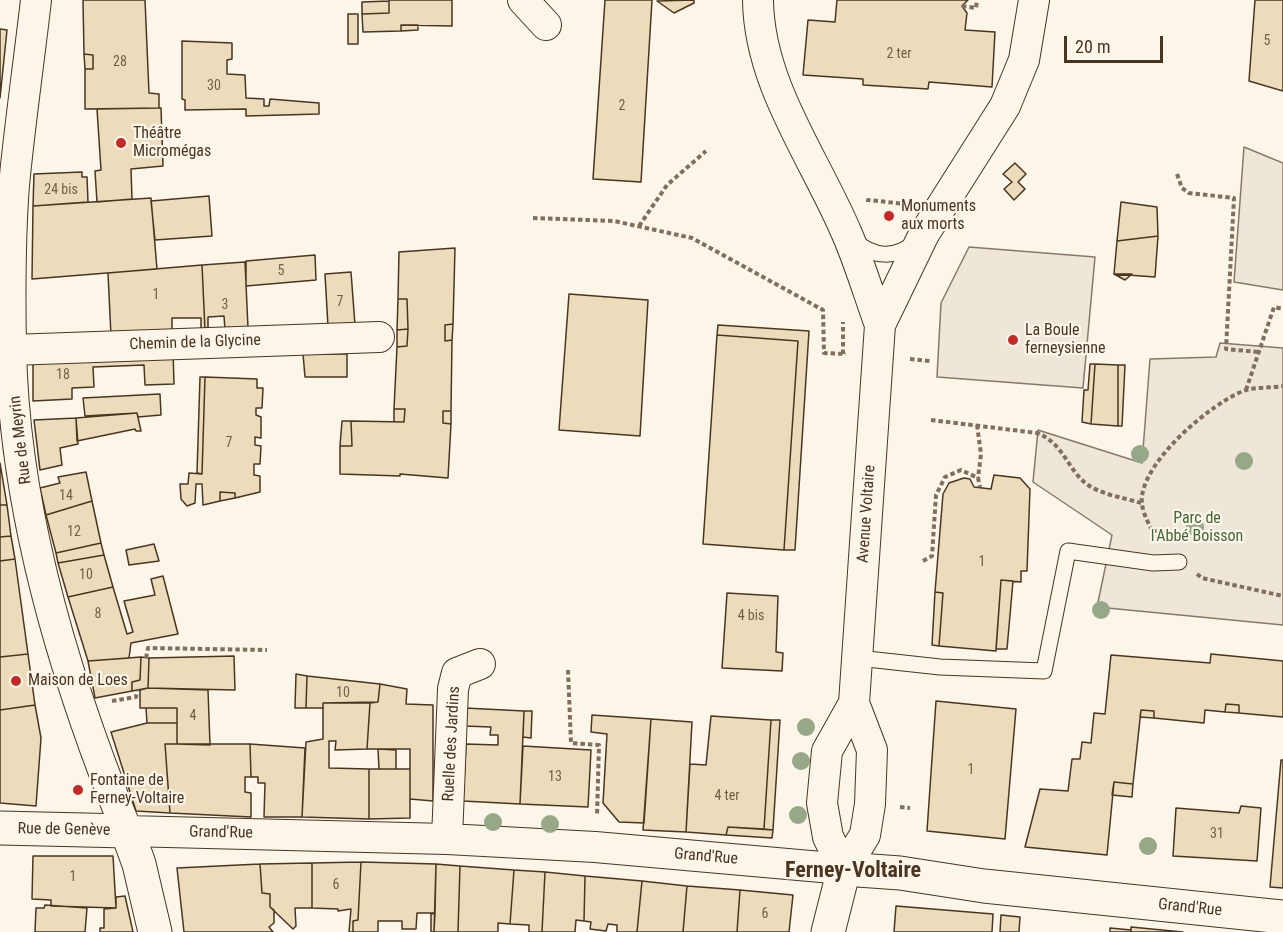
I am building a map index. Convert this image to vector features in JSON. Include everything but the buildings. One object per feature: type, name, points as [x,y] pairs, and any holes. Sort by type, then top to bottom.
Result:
[{"type":"main road","name":"Rue de Genève","points":[[0,828],[127,831]]},
{"type":"main road","points":[[127,831],[139,864],[155,932]]},
{"type":"main road","name":"Grand'Rue","points":[[844,869],[900,873],[984,886],[1283,917]]},
{"type":"main road","name":"Avenue Voltaire","points":[[828,932],[844,869]]},
{"type":"street","name":"Rue de Meyrin","points":[[36,0],[7,185],[11,350],[20,440],[40,565],[64,652],[127,831]]},
{"type":"street","points":[[523,0],[546,25]]},
{"type":"street","name":"Avenue Voltaire","points":[[758,0],[760,34],[779,94],[847,234],[880,325]]},
{"type":"street","name":"Avenue Voltaire","points":[[844,869],[828,837],[822,803],[827,751],[854,703],[880,325],[924,234],[1005,106],[1024,60],[1034,0]]},
{"type":"street","name":"Chemin de la Glycine","points":[[11,350],[379,337]]},
{"type":"street","name":"Ruelle des Jardins","points":[[447,839],[453,689],[457,673],[480,664]]},
{"type":"street","name":"Avenue Voltaire","points":[[844,869],[865,835],[870,804],[872,750],[854,703]]},
{"type":"street","name":"Grand'Rue","points":[[127,831],[447,839],[596,847],[844,869]]},
{"type":"lane","points":[[847,234],[862,248],[881,254],[904,252],[924,234]]},
{"type":"lane","points":[[858,658],[940,667],[1044,671],[1068,551],[1153,563],[1179,562]]},
{"type":"path","points":[[962,6],[976,8],[977,0]]},
{"type":"path","points":[[639,226],[667,186],[706,151]]},
{"type":"path","points":[[1177,174],[1182,188],[1189,193],[1234,198],[1226,349],[1258,352]]},
{"type":"path","points":[[847,234],[867,213],[868,200],[915,205],[913,214],[924,234]]},
{"type":"path","points":[[533,218],[614,221],[692,238],[823,310],[824,353],[930,361]]},
{"type":"path","points":[[1246,390],[1274,307],[1283,309]]},
{"type":"path","points":[[1283,387],[1246,390],[1210,411],[1161,456],[1147,480],[1141,503],[1155,536],[1179,562],[1203,578],[1283,596]]},
{"type":"path","points":[[931,420],[1037,433],[1048,437],[1059,447],[1088,485],[1141,503]]},
{"type":"path","points":[[977,425],[981,454],[978,478],[980,488]]},
{"type":"path","points":[[923,561],[932,556],[939,484],[953,472],[962,471],[978,478]]},
{"type":"path","points":[[146,657],[148,648],[267,650]]},
{"type":"path","points":[[568,670],[571,743],[599,745],[596,847]]},
{"type":"green space","points":[[1244,147],[1283,163],[1283,290],[1234,282]]},
{"type":"green space","name":"La Boule ferneysienne","points":[[969,247],[1095,257],[1083,388],[937,377],[941,303]]},
{"type":"green space","name":"Parc de l'Abbé Boisson","points":[[1220,343],[1283,348],[1283,625],[1097,607],[1112,535],[1033,482],[1038,430],[1142,463],[1150,359],[1216,357]]},
{"type":"place","name":"Théâtre Micromégas","points":[[121,143]]},
{"type":"place","name":"Monuments aux morts","points":[[889,216]]},
{"type":"place","name":"La Boule ferneysienne","points":[[1013,340]]},
{"type":"place","name":"Maison de Loes","points":[[16,681]]},
{"type":"place","name":"Fontaine de Ferney-Voltaire","points":[[78,790]]},
{"type":"district","name":"Ferney-Voltaire","points":[[853,871]]}]
